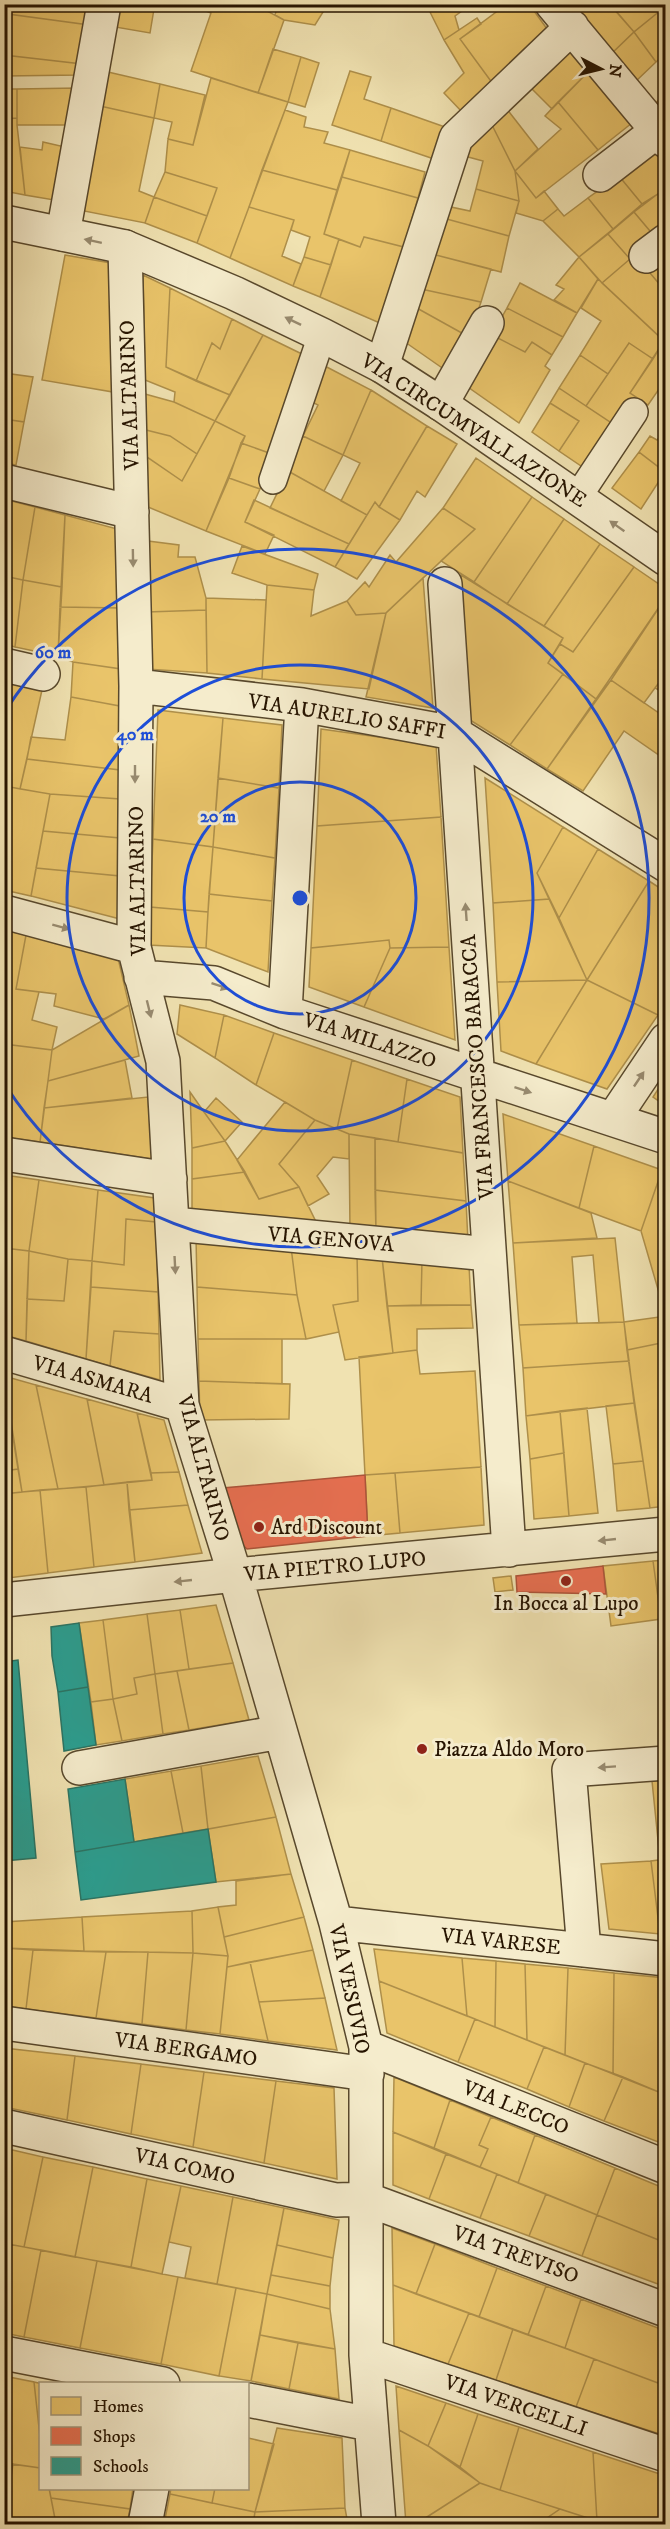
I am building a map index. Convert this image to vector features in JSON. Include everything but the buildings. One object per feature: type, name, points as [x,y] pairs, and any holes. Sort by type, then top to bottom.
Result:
[{"type":"street","points":[[63,234],[104,4]]},
{"type":"street","points":[[382,366],[456,138],[562,16],[661,136],[600,175]]},
{"type":"street","name":"VIA CIRCUMVALLAZIONE","points":[[4,222],[125,247],[234,293],[322,335],[382,366],[441,404],[666,559]]},
{"type":"street","name":"VIA ALTARINO","points":[[125,247],[136,686],[138,962],[163,1061],[182,1405],[235,1575]]},
{"type":"street","points":[[441,404],[487,323]]},
{"type":"street","points":[[273,480],[322,335]]},
{"type":"street","points":[[577,498],[634,412]]},
{"type":"street","points":[[4,481],[132,512]]},
{"type":"street","name":"VIA FRANCESCO BARACCA","points":[[445,584],[509,1550]]},
{"type":"street","points":[[4,665],[43,674]]},
{"type":"street","name":"VIA AURELIO SAFFI","points":[[136,686],[302,705],[454,733],[666,866]]},
{"type":"street","points":[[285,1012],[302,705]]},
{"type":"street","name":"VIA MILAZZO","points":[[4,912],[138,962],[214,983],[285,1012],[666,1137]]},
{"type":"street","points":[[613,1119],[666,1040]]},
{"type":"street","points":[[4,1154],[171,1179]]},
{"type":"street","name":"VIA GENOVA","points":[[173,1224],[489,1254]]},
{"type":"street","name":"VIA ASMARA","points":[[4,1353],[182,1405]]},
{"type":"street","name":"VIA PIETRO LUPO","points":[[4,1600],[235,1575],[666,1534]]},
{"type":"street","name":"VIA VESUVIO","points":[[235,1575],[336,1923],[366,2060],[366,2355],[379,2524]]},
{"type":"street","points":[[79,1768],[280,1732]]},
{"type":"street","points":[[584,1950],[568,1770],[666,1763]]},
{"type":"street","name":"VIA VARESE","points":[[336,1923],[666,1959]]},
{"type":"street","name":"VIA BERGAMO","points":[[4,2023],[366,2060]]},
{"type":"street","name":"VIA LECCO","points":[[366,2060],[666,2167]]},
{"type":"street","name":"VIA COMO","points":[[4,2126],[336,2200],[366,2199]]},
{"type":"street","name":"VIA TREVISO","points":[[366,2199],[666,2310]]},
{"type":"street","points":[[4,2353],[153,2382]]},
{"type":"street","name":"VIA VERCELLI","points":[[366,2355],[666,2455]]},
{"type":"street","points":[[249,2400],[370,2424]]},
{"type":"street","points":[[145,2524],[153,2490]]},
{"type":"place","name":"Ard Discount","points":[[259,1527]]},
{"type":"place","name":"In Bocca al Lupo","points":[[566,1581]]},
{"type":"place","name":"Piazza Aldo Moro","points":[[422,1749]]}]
